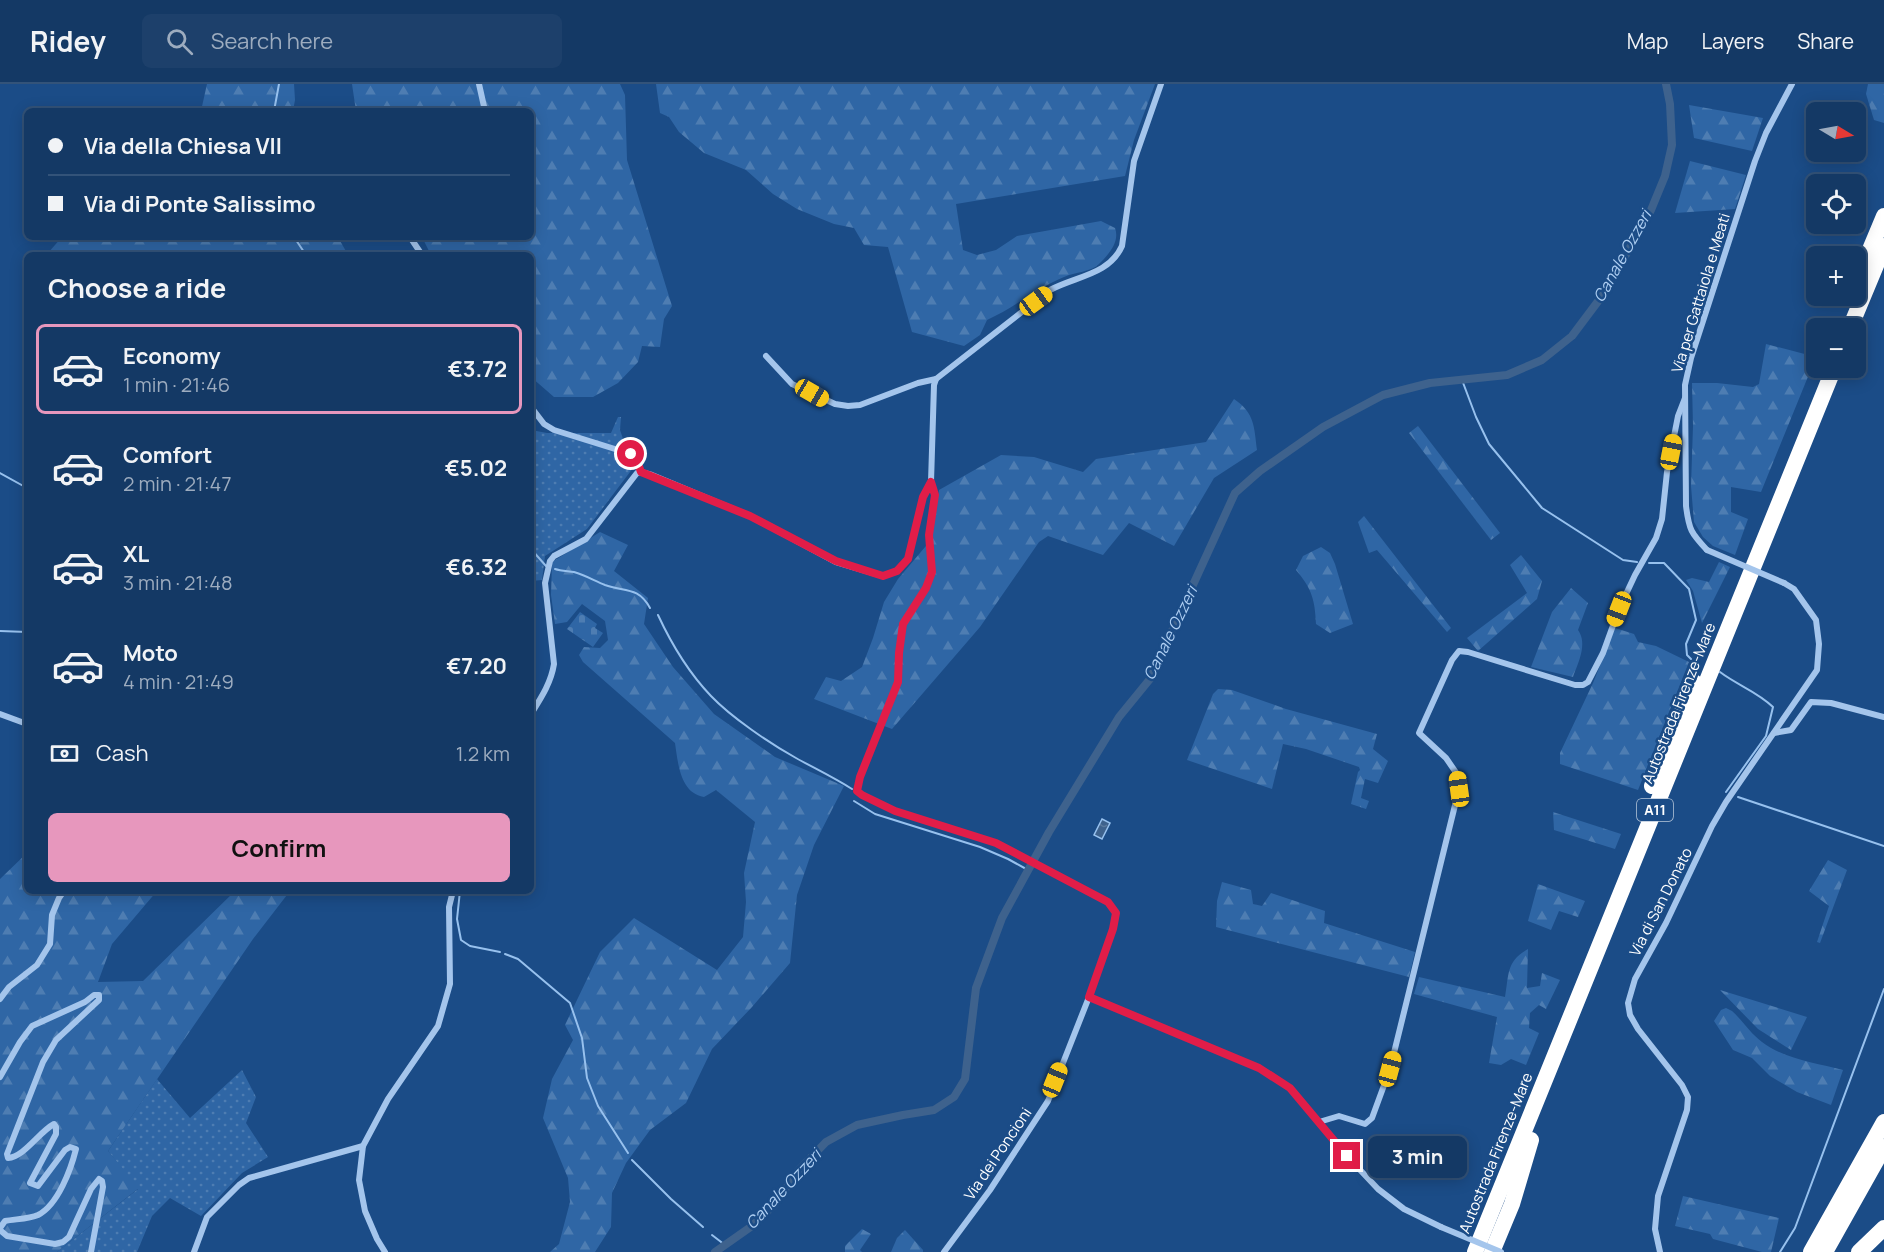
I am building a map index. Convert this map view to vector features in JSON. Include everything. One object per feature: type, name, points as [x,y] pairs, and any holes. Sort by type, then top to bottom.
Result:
[{"type":"highway","points":[[1866,261],[1884,216]]},
{"type":"highway","points":[[1854,318],[1884,246]]},
{"type":"highway","name":"Autostrada Firenze-Mare","points":[[1463,1252],[1818,378]]},
{"type":"highway","name":"Autostrada Firenze-Mare","points":[[1475,1252],[1830,378]]},
{"type":"highway","points":[[1492,1252],[1512,1204],[1562,1038]]},
{"type":"highway","points":[[1811,1252],[1884,1122]]},
{"type":"highway","points":[[1825,1252],[1884,1147]]},
{"type":"highway","points":[[1859,1252],[1884,1228]]},
{"type":"street","points":[[479,84],[484,108]]},
{"type":"street","points":[[534,709],[546,689],[554,664],[545,583],[550,561],[554,556],[586,539],[637,473],[641,472],[750,516],[836,561],[883,576],[897,571],[908,559],[923,497],[931,482],[936,379],[1050,290],[1064,282],[1094,272],[1118,256],[1122,246],[1134,161],[1161,84]]},
{"type":"street","name":"Via per Gattaiola e Meati","points":[[1785,583],[1707,550],[1692,533],[1686,507],[1685,385],[1691,358],[1755,161],[1766,133],[1792,84]]},
{"type":"street","points":[[766,356],[792,384],[835,404],[848,406],[860,405],[928,379],[936,379]]},
{"type":"street","points":[[1319,1122],[1339,1116],[1365,1124],[1372,1118],[1390,1069],[1459,789],[1457,774],[1446,759],[1419,733],[1452,660],[1459,651],[1468,652],[1575,685],[1583,686],[1588,682],[1603,653],[1619,609],[1635,575],[1656,538],[1662,519],[1667,472],[1678,416],[1685,398]]},
{"type":"street","points":[[534,411],[544,424],[554,430],[631,454],[637,461],[641,472]]},
{"type":"street","name":"Via dei Poncioni","points":[[931,482],[935,495],[929,535],[932,572],[926,588],[903,624],[898,682],[860,777],[857,791],[895,811],[996,843],[1108,902],[1116,913],[1113,929],[1089,997],[1048,1101],[990,1190],[944,1252]]},
{"type":"street","name":"Via di San Donato","points":[[1660,1252],[1655,1228],[1658,1196],[1687,1110],[1688,1097],[1682,1084],[1638,1029],[1630,1015],[1629,1003],[1635,979],[1666,923],[1712,826],[1817,670],[1819,644],[1816,620],[1794,589],[1785,583]]},
{"type":"street","points":[[1774,733],[1791,730],[1811,702],[1832,703],[1884,717]]},
{"type":"street","points":[[0,714],[24,723]]},
{"type":"street","points":[[0,999],[9,987],[38,965],[50,944],[52,915],[61,894]]},
{"type":"street","points":[[385,1252],[365,1211],[359,1180],[363,1146],[388,1098],[438,1026],[450,984],[449,907],[452,894]]},
{"type":"street","points":[[0,1077],[32,1026],[85,1002],[94,995],[99,995],[99,1000],[56,1040],[43,1062],[7,1154],[8,1158],[16,1157],[47,1127],[54,1124],[56,1134],[30,1184],[38,1186],[65,1150],[70,1147],[76,1149],[62,1187],[45,1210],[37,1216],[5,1221],[0,1229],[8,1236],[55,1244],[63,1242],[69,1237],[91,1189],[99,1179],[103,1186],[91,1252]]},
{"type":"street","points":[[1089,997],[1259,1068],[1290,1088],[1378,1189],[1404,1209],[1501,1252]]},
{"type":"street","points":[[194,1252],[207,1217],[249,1178],[363,1146]]},
{"type":"green space","points":[[207,84],[294,84],[294,108],[202,108]]},
{"type":"green space","points":[[352,84],[620,84],[625,95],[627,160],[672,306],[664,319],[660,347],[642,346],[638,362],[618,383],[593,397],[554,397],[534,380],[534,252],[430,252],[424,240],[534,240],[534,108],[356,108]]},
{"type":"green space","points":[[656,84],[1155,84],[1134,140],[1125,176],[956,204],[963,250],[977,255],[996,250],[1017,236],[1101,221],[1115,228],[1116,233],[1113,248],[1096,267],[1068,275],[987,320],[980,335],[964,346],[912,332],[888,247],[864,245],[854,228],[834,224],[797,209],[773,194],[746,170],[704,153],[679,132],[669,117],[660,113]]},
{"type":"green space","points":[[1868,84],[1884,84],[1884,123],[1874,120],[1866,94]]},
{"type":"green space","points":[[1689,105],[1763,118],[1752,151],[1694,138]]},
{"type":"green space","points":[[1690,161],[1746,175],[1735,209],[1675,213]]},
{"type":"green space","points":[[59,240],[340,240],[346,252],[49,252]]},
{"type":"green space","points":[[1766,344],[1806,354],[1807,378],[1761,492],[1731,487],[1731,512],[1748,519],[1735,555],[1713,546],[1703,537],[1694,522],[1691,486],[1692,383],[1753,387],[1759,384]]},
{"type":"green space","points":[[1234,399],[1250,415],[1257,450],[1214,478],[1174,546],[1129,523],[1103,555],[1048,536],[1039,542],[980,627],[892,729],[814,699],[826,677],[841,681],[862,667],[884,602],[898,579],[931,540],[939,490],[1001,455],[1034,457],[1083,472],[1096,459],[1206,442]]},
{"type":"green space","points":[[618,417],[621,417],[620,430],[633,468],[587,529],[545,556],[542,580],[534,581],[534,431],[547,433],[611,433]]},
{"type":"green space","points":[[1418,426],[1500,533],[1491,540],[1409,433]]},
{"type":"green space","points":[[1364,516],[1451,628],[1447,632],[1377,550],[1369,553],[1358,522]]},
{"type":"green space","points":[[600,532],[628,545],[614,571],[648,598],[644,624],[673,667],[714,714],[775,757],[844,786],[814,845],[797,895],[790,963],[712,1049],[686,1103],[650,1130],[626,1163],[612,1193],[611,1227],[595,1252],[550,1252],[559,1244],[570,1202],[568,1178],[543,1118],[552,1079],[573,1040],[565,1025],[600,952],[634,918],[717,970],[743,937],[746,902],[744,873],[755,822],[716,790],[704,797],[690,790],[682,776],[675,743],[583,662],[579,655],[584,647],[600,648],[608,640],[605,621],[582,604],[567,622],[555,624],[551,595],[552,562]]},
{"type":"green space","points":[[1321,547],[1330,553],[1335,564],[1353,624],[1330,633],[1316,624],[1312,595],[1296,570],[1303,556]]},
{"type":"green space","points":[[1521,555],[1542,581],[1537,599],[1478,651],[1467,638],[1527,593],[1510,565]]},
{"type":"green space","points":[[1719,562],[1730,567],[1702,623],[1693,591],[1686,580],[1692,578],[1709,582]]},
{"type":"green space","points":[[1571,588],[1588,603],[1578,630],[1582,647],[1573,677],[1531,667],[1552,612]]},
{"type":"green space","points":[[580,612],[597,624],[595,628],[603,633],[593,647],[567,629]]},
{"type":"green space","points":[[1615,628],[1634,634],[1638,642],[1656,646],[1689,662],[1638,790],[1560,764],[1560,753],[1593,683]]},
{"type":"green space","points":[[1218,689],[1232,690],[1286,709],[1377,734],[1373,749],[1388,761],[1378,783],[1365,779],[1361,798],[1369,801],[1366,809],[1351,804],[1359,767],[1306,749],[1283,744],[1272,789],[1187,760],[1213,694]]},
{"type":"green space","points":[[1553,812],[1621,834],[1615,849],[1554,830]]},
{"type":"green space","points":[[24,856],[24,894],[154,894],[112,944],[98,982],[143,981],[232,894],[288,894],[253,939],[108,1151],[139,1188],[57,1252],[0,1252],[0,879]]},
{"type":"green space","points":[[1828,860],[1847,870],[1820,943],[1817,942],[1829,906],[1809,891]]},
{"type":"green space","points":[[1222,882],[1251,890],[1253,904],[1262,906],[1271,893],[1325,911],[1324,923],[1415,952],[1409,977],[1216,927],[1217,901]]},
{"type":"green space","points":[[1538,884],[1585,901],[1578,917],[1559,911],[1551,930],[1528,921]]},
{"type":"green space","points":[[1528,949],[1527,988],[1540,986],[1542,973],[1560,980],[1546,1009],[1539,1005],[1530,1013],[1529,1028],[1539,1033],[1526,1065],[1511,1059],[1501,1065],[1489,1063],[1497,1017],[1414,994],[1419,977],[1505,997],[1512,964]]},
{"type":"green space","points":[[1720,990],[1807,1017],[1791,1050],[1758,1029]]},
{"type":"green space","points":[[1726,1008],[1732,1011],[1762,1042],[1780,1053],[1843,1070],[1831,1105],[1797,1092],[1770,1076],[1752,1058],[1733,1050],[1714,1021],[1721,1010]]},
{"type":"green space","points":[[242,1070],[256,1097],[246,1123],[268,1157],[242,1173],[201,1216],[170,1198],[152,1216],[137,1252],[57,1252],[138,1189],[108,1151],[157,1079],[190,1118]]},
{"type":"green space","points":[[1683,1196],[1779,1218],[1771,1252],[1762,1252],[1713,1239],[1710,1234],[1675,1226]]},
{"type":"green space","points":[[862,1229],[871,1234],[860,1250],[862,1252],[845,1252],[845,1246]]},
{"type":"green space","points":[[905,1230],[923,1252],[891,1252],[897,1238]]},
{"type":"water","points":[[1102,819],[1110,823],[1102,839],[1094,835]]},
{"type":"waterway","points":[[275,108],[279,84]]},
{"type":"waterway","name":"Canale Ozzeri","points":[[715,1252],[752,1226],[775,1204],[798,1171],[826,1142],[857,1125],[934,1110],[954,1097],[965,1079],[976,988],[1002,918],[1049,832],[1119,717],[1150,679],[1235,493],[1260,471],[1323,427],[1383,395],[1430,383],[1507,375],[1542,360],[1572,336],[1605,292],[1651,210],[1665,176],[1672,145],[1670,104],[1666,84]]},
{"type":"waterway","points":[[296,240],[304,252]]},
{"type":"waterway","points":[[1462,380],[1489,444],[1542,508],[1623,560],[1637,562]]},
{"type":"waterway","points":[[0,473],[24,486]]},
{"type":"waterway","points":[[534,552],[546,566]]},
{"type":"waterway","points":[[1649,563],[1664,563],[1689,589],[1696,620],[1686,644],[1687,655],[1691,659]]},
{"type":"waterway","points":[[555,569],[574,572],[605,585],[635,593],[641,596],[650,608]]},
{"type":"waterway","points":[[658,615],[688,668],[719,704],[774,745],[852,789]]},
{"type":"waterway","points":[[0,631],[24,632]]},
{"type":"waterway","points":[[1720,672],[1773,707],[1766,736],[1726,792]]},
{"type":"waterway","points":[[1738,797],[1884,846]]},
{"type":"waterway","points":[[854,801],[875,814],[980,847],[1028,870]]},
{"type":"waterway","points":[[460,894],[457,919],[461,940],[470,946],[500,952]]},
{"type":"waterway","points":[[505,954],[518,959],[570,1003],[582,1038],[587,1078],[598,1106],[628,1153]]},
{"type":"waterway","points":[[1780,1252],[1795,1228],[1884,989]]},
{"type":"waterway","points":[[632,1160],[703,1227]]},
{"type":"waterway","points":[[712,1235],[725,1245]]},
{"type":"route","points":[[631,454],[637,461],[641,472],[750,516],[836,561],[883,576],[897,571],[908,559],[923,497],[931,482],[935,495],[929,535],[932,572],[920,599],[903,624],[898,682],[860,777],[857,791],[895,811],[996,843],[1108,902],[1116,913],[1113,929],[1089,997],[1259,1068],[1290,1088],[1347,1156]]}]
